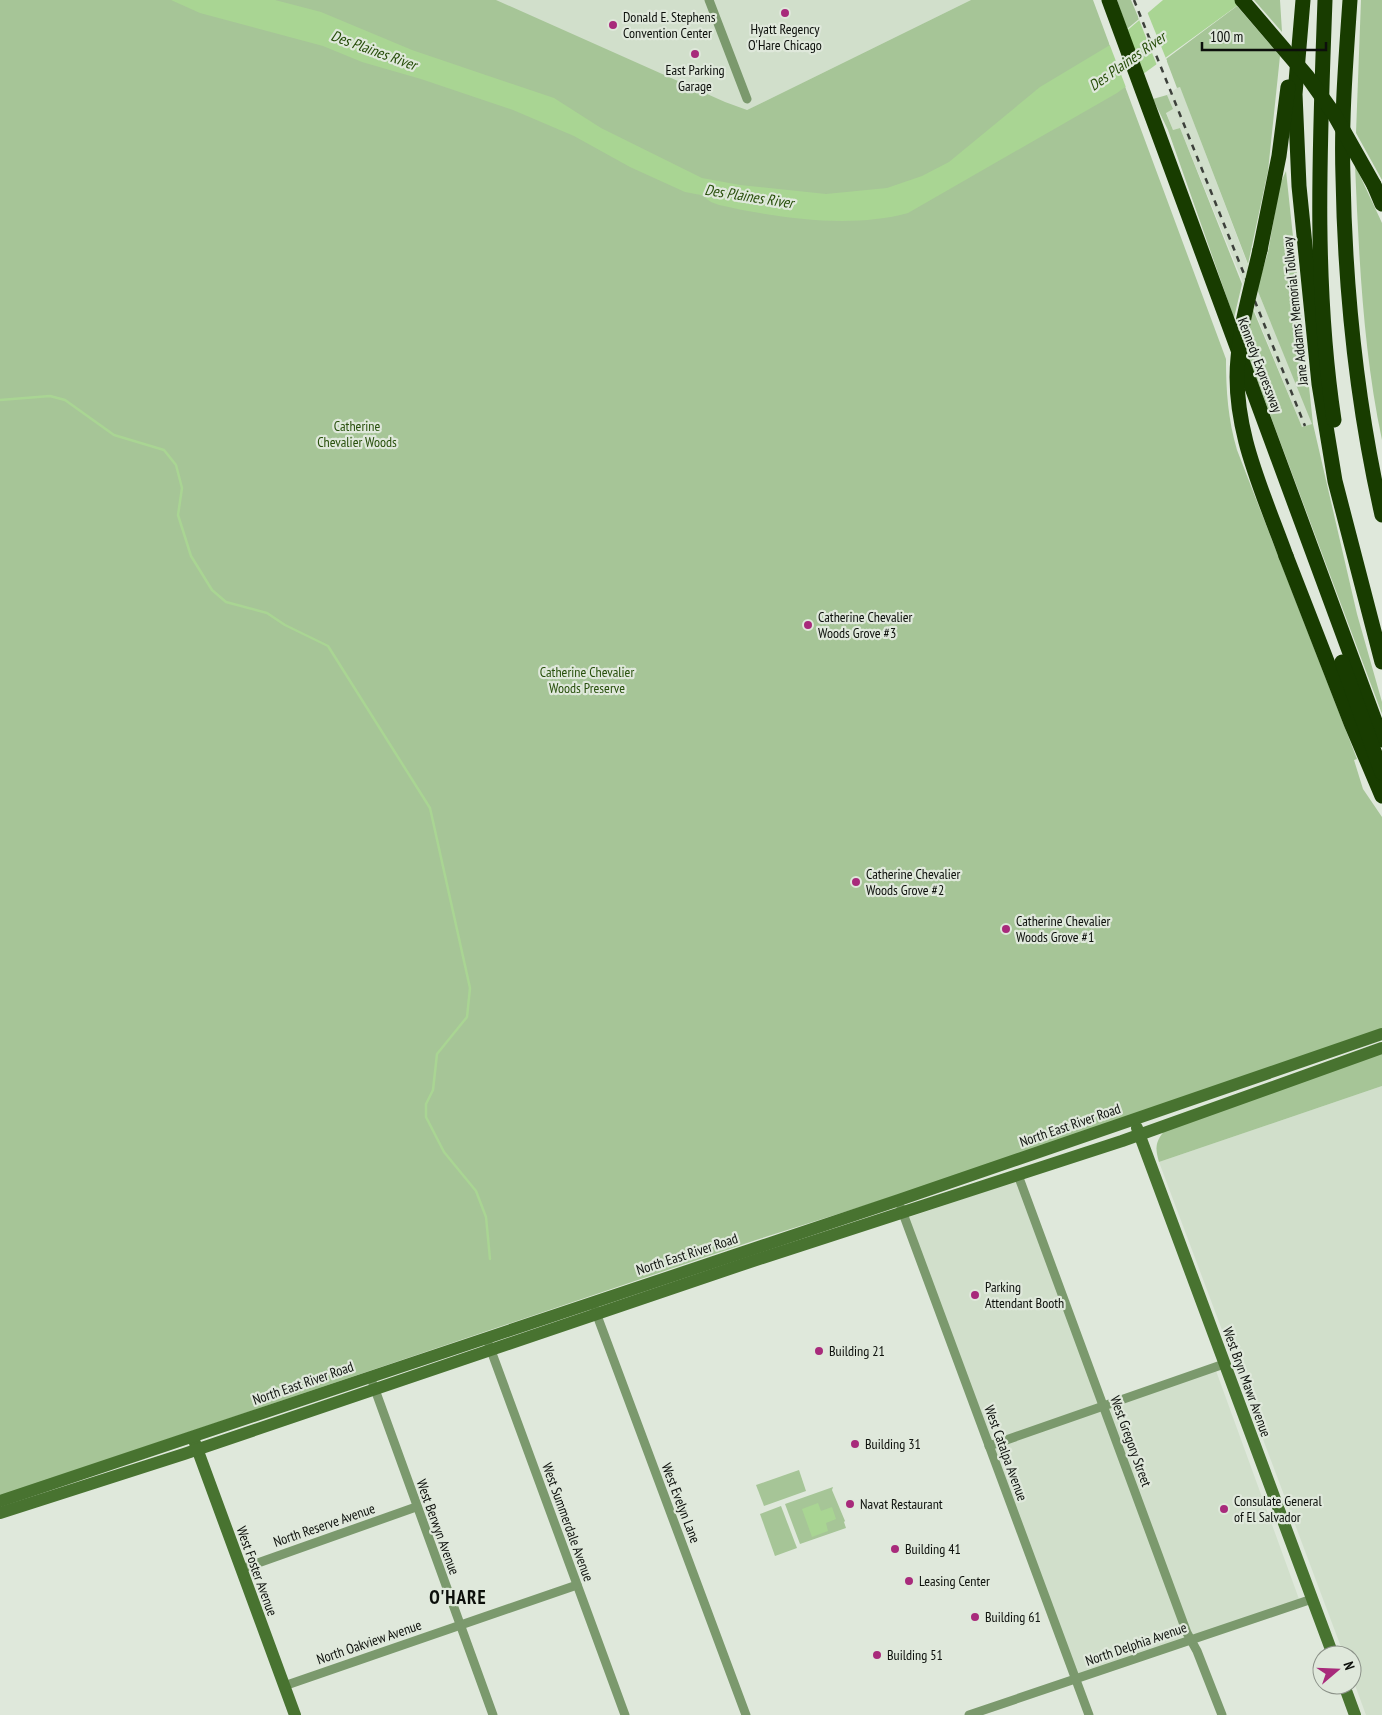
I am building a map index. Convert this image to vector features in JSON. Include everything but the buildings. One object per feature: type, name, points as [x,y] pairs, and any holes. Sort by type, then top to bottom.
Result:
[{"type":"highway","points":[[1242,0],[1312,83],[1334,114],[1374,185],[1382,204]]},
{"type":"highway","name":"Jane Addams Memorial Tollway","points":[[1303,0],[1295,94],[1299,186],[1319,384],[1335,481],[1382,662]]},
{"type":"highway","name":"Jane Addams Memorial Tollway","points":[[1325,0],[1319,162],[1326,335],[1341,467],[1369,614]]},
{"type":"highway","points":[[1350,0],[1343,147],[1345,242],[1350,314],[1360,386],[1382,514]]},
{"type":"highway","name":"Kennedy Expressway","points":[[1109,4],[1382,740]]},
{"type":"highway","points":[[1298,47],[1288,82],[1279,156],[1240,342],[1237,390],[1246,443],[1286,556],[1354,731],[1382,796]]},
{"type":"highway","points":[[1259,407],[1324,611],[1382,773]]},
{"type":"main road","name":"North East River Road","points":[[0,1501],[592,1301],[899,1200],[1382,1034]]},
{"type":"main road","name":"North East River Road","points":[[0,1513],[1018,1175],[1382,1048]]},
{"type":"main road","name":"West Bryn Mawr Avenue","points":[[1134,1119],[1329,1645]]},
{"type":"main road","name":"West Foster Avenue","points":[[193,1436],[295,1715]]},
{"type":"main road","points":[[1348,1695],[1355,1715]]},
{"type":"street","points":[[709,0],[747,98]]},
{"type":"street","name":"West Gregory Street","points":[[1018,1175],[1191,1639],[1222,1715]]},
{"type":"street","name":"West Catalpa Avenue","points":[[899,1200],[1089,1715]]},
{"type":"street","name":"West Evelyn Lane","points":[[592,1301],[746,1715]]},
{"type":"street","name":"West Summerdale Avenue","points":[[486,1337],[625,1715]]},
{"type":"street","points":[[989,1446],[1224,1364]]},
{"type":"street","name":"West Berwyn Avenue","points":[[370,1376],[493,1715]]},
{"type":"street","name":"North Reserve Avenue","points":[[241,1569],[416,1507]]},
{"type":"street","name":"North Oakview Avenue","points":[[284,1686],[577,1585]]},
{"type":"street","name":"North Delphia Avenue","points":[[969,1715],[1312,1599]]},
{"type":"shaded area","points":[[493,0],[971,0],[747,110],[749,117]]},
{"type":"shaded area","points":[[1180,86],[1257,289],[1313,424],[1302,427],[1180,128],[1173,130],[1166,112],[1173,109],[1167,95]]},
{"type":"shaded area","points":[[1382,1086],[1382,1715],[1366,1715],[1359,1695],[1362,1695],[1362,1645],[1340,1645],[1159,1162]]},
{"type":"shaded area","points":[[1019,1180],[1104,1407],[1215,1368],[1299,1599],[1077,1679],[907,1218]]},
{"type":"green space","name":"Catherine Chevalier Woods","points":[[0,0],[496,0],[725,102],[747,110],[971,0],[1093,0],[1226,359],[1228,405],[1237,450],[1357,759],[1354,760],[1363,789],[1382,817],[1382,1029],[936,1183],[756,1240],[0,1496]]},
{"type":"green space","points":[[1117,0],[1131,0],[1139,19],[1127,29]]},
{"type":"green space","points":[[1254,0],[1280,0],[1282,32]]},
{"type":"green space","points":[[1361,0],[1382,0],[1382,180],[1356,133]]},
{"type":"green space","points":[[1237,6],[1280,56],[1268,171],[1248,264],[1180,87],[1177,88],[1166,59]]},
{"type":"green space","points":[[1167,95],[1173,109],[1166,113],[1173,130],[1180,128],[1242,284],[1234,318],[1168,130],[1153,99]]},
{"type":"green space","points":[[1355,165],[1382,223],[1382,440],[1366,338],[1360,269]]},
{"type":"green space","points":[[1286,171],[1313,424],[1357,614],[1382,702],[1382,714],[1244,345],[1252,307],[1302,427],[1312,424],[1257,289],[1268,252],[1280,184]]},
{"type":"green space","points":[[1382,1053],[1382,1086],[1159,1162],[1157,1145],[1159,1138],[1165,1130]]},
{"type":"green space","points":[[799,1470],[806,1491],[764,1506],[756,1485]]},
{"type":"green space","points":[[833,1487],[832,1490],[846,1528],[800,1544],[785,1504]]},
{"type":"green space","points":[[781,1506],[797,1548],[775,1556],[760,1514]]},
{"type":"water","name":"Des Plaines River","points":[[171,0],[275,0],[321,12],[412,50],[554,98],[601,128],[702,178],[740,185],[826,194],[887,188],[922,176],[949,162],[1040,87],[1110,45],[1163,0],[1245,0],[1117,93],[908,213],[886,218],[838,221],[765,214],[719,205],[701,195],[685,192],[630,167],[574,136],[513,110],[421,79],[362,62],[323,46],[200,13]]},
{"type":"water","points":[[818,1503],[821,1511],[832,1507],[836,1519],[826,1523],[828,1531],[812,1537],[802,1509]]},
{"type":"pier","points":[[1146,9],[1167,61],[1158,68],[1138,17]]},
{"type":"pier","points":[[1126,27],[1145,77],[1127,90],[1109,43]]},
{"type":"waterway","points":[[0,400],[50,396],[65,400],[114,435],[164,450],[176,465],[182,488],[178,515],[191,556],[212,590],[226,602],[267,613],[285,625],[328,646],[430,808],[470,988],[467,1017],[437,1054],[433,1090],[426,1104],[426,1117],[444,1152],[476,1191],[486,1217],[490,1259]]},
{"type":"railway","points":[[1134,0],[1305,426]]},
{"type":"place","name":"Hyatt Regency O'Hare Chicago","points":[[785,13]]},
{"type":"place","name":"Donald E. Stephens Convention Center","points":[[613,25]]},
{"type":"place","name":"East Parking Garage","points":[[695,54]]},
{"type":"place","name":"Catherine Chevalier Woods Grove #3","points":[[808,625]]},
{"type":"place","name":"Catherine Chevalier Woods Grove #2","points":[[856,882]]},
{"type":"place","name":"Catherine Chevalier Woods Grove #1","points":[[1006,929]]},
{"type":"place","name":"Parking Attendant Booth","points":[[975,1295]]},
{"type":"place","name":"Building 21","points":[[819,1351]]},
{"type":"place","name":"Building 31","points":[[855,1444]]},
{"type":"place","name":"Navat Restaurant","points":[[850,1504]]},
{"type":"place","name":"Consulate General of El Salvador","points":[[1224,1509]]},
{"type":"place","name":"Building 41","points":[[895,1549]]},
{"type":"place","name":"Leasing Center","points":[[909,1581]]},
{"type":"place","name":"Building 61","points":[[975,1617]]},
{"type":"place","name":"Building 51","points":[[877,1655]]},
{"type":"district","name":"O'HARE","points":[[458,1597]]},
{"type":"park label","name":"Catherine Chevalier Woods Preserve","points":[[587,680]]}]
